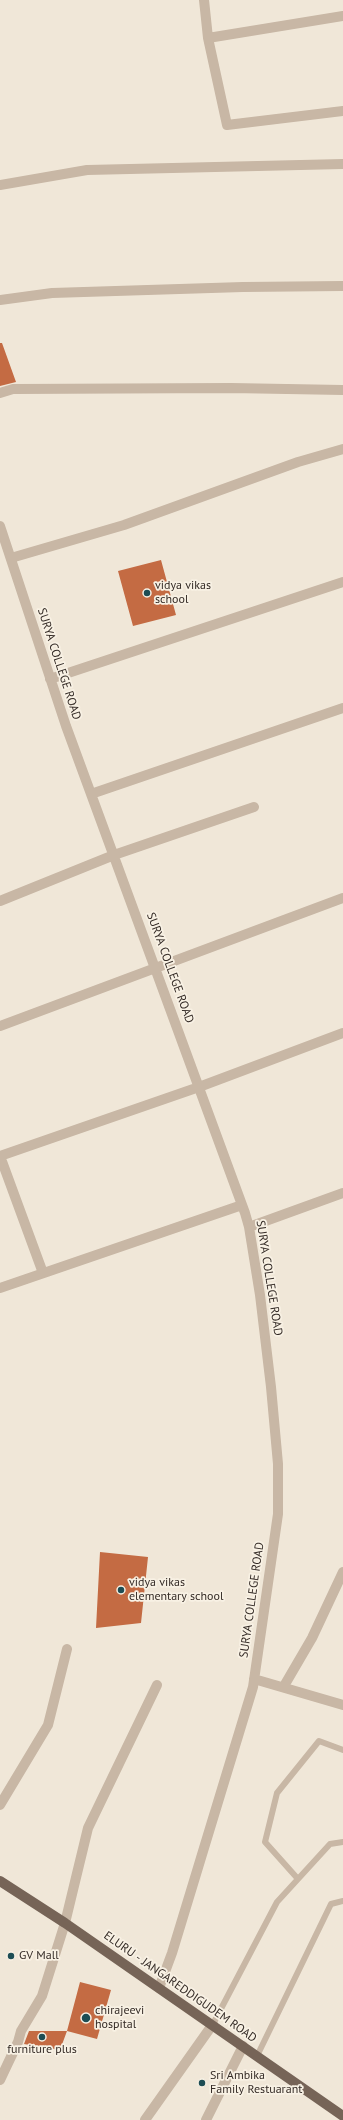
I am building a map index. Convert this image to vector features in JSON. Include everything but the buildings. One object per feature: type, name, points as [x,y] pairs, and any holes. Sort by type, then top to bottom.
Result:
[{"type":"main road","name":"ELURU - JANGAREDDIGUDEM ROAD","points":[[0,1882],[65,1923],[341,2114]]},
{"type":"street","points":[[204,0],[208,38],[226,126],[343,111]]},
{"type":"street","points":[[208,38],[343,16]]},
{"type":"street","points":[[0,185],[87,170],[343,164]]},
{"type":"street","points":[[0,300],[52,293],[243,287],[343,286]]},
{"type":"street","points":[[0,393],[13,389],[215,388],[343,390]]},
{"type":"street","points":[[11,558],[124,525],[298,462],[343,449]]},
{"type":"street","name":"SURYA COLLEGE ROAD","points":[[0,526],[50,679],[242,1205],[249,1227],[260,1295],[278,1464],[278,1514],[254,1679],[172,1953],[159,1988]]},
{"type":"street","points":[[50,679],[343,582]]},
{"type":"street","points":[[91,794],[343,708]]},
{"type":"street","points":[[0,901],[114,855],[254,807]]},
{"type":"street","points":[[0,1026],[343,898]]},
{"type":"street","points":[[43,1273],[0,1156],[199,1087],[343,1033]]},
{"type":"street","points":[[249,1227],[343,1193]]},
{"type":"street","points":[[0,1288],[242,1205]]},
{"type":"street","points":[[284,1686],[312,1638],[343,1572]]},
{"type":"street","points":[[0,1805],[48,1725],[67,1649]]},
{"type":"street","points":[[254,1679],[284,1686],[343,1705]]},
{"type":"street","points":[[0,2080],[18,2042],[21,2031],[42,1996],[65,1923],[88,1828],[157,1685]]},
{"type":"street","points":[[145,2120],[213,2024]]},
{"type":"street","points":[[206,2120],[243,2046]]},
{"type":"lane","points":[[298,1879],[265,1842],[277,1793],[318,1741],[343,1750]]},
{"type":"lane","points":[[213,2024],[277,1902],[330,1844],[343,1842]]},
{"type":"lane","points":[[257,2056],[330,1904],[343,1902]]},
{"type":"place","name":"vidya vikas school","points":[[147,593]]},
{"type":"place","name":"vidya vikas elementary school","points":[[121,1590]]},
{"type":"place","name":"GV Mall","points":[[11,1956]]},
{"type":"place","name":"chirajeevi hospital","points":[[86,2018]]},
{"type":"place","name":"furniture plus","points":[[42,2037]]},
{"type":"place","name":"Sri Ambika Family Restuarant","points":[[202,2083]]}]
